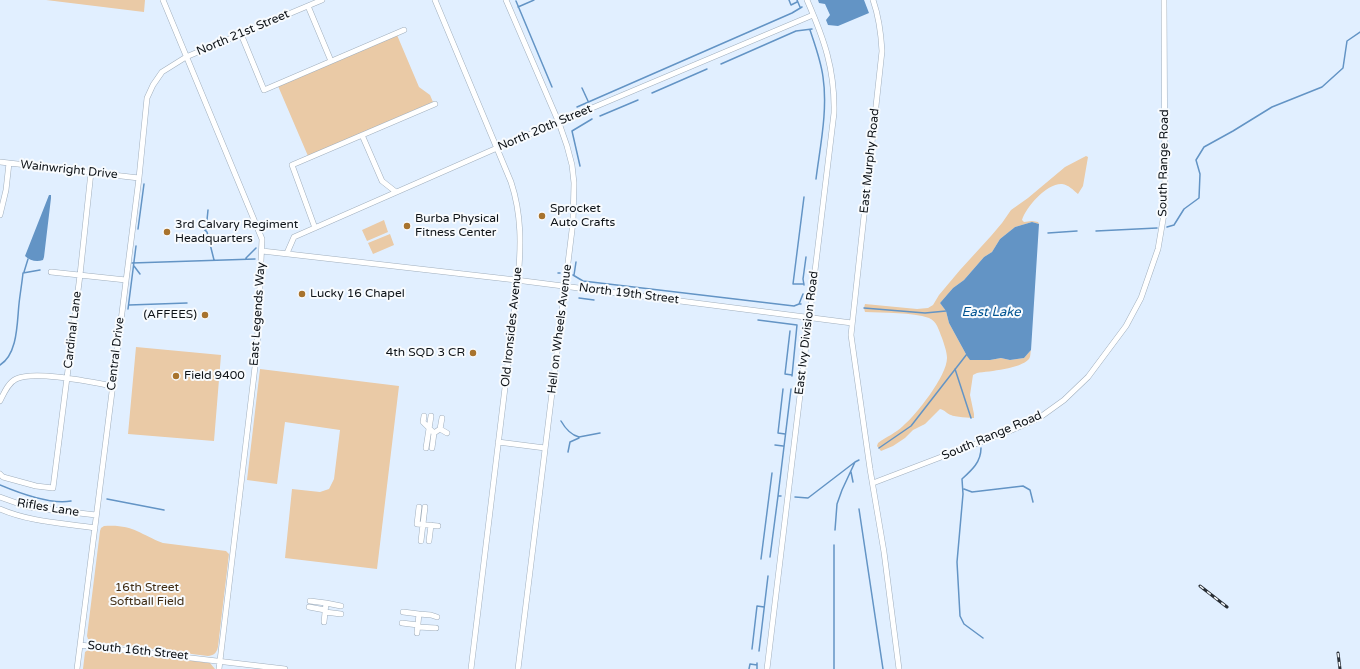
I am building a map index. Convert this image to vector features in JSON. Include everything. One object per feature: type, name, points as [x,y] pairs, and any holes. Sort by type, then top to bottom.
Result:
[{"type":"street","name":"East Legends Way","points":[[163,0],[261,233],[262,239],[257,350],[218,669]]},
{"type":"street","name":"North 21st Street","points":[[186,57],[322,0]]},
{"type":"street","name":"Old Ironsides Avenue","points":[[435,0],[512,182],[518,209],[520,239],[518,280],[470,669]]},
{"type":"street","name":"Hell on Wheels Avenue","points":[[506,0],[559,123],[570,156],[574,183],[573,222],[518,669]]},
{"type":"street","name":"East Ivy Division Road","points":[[767,669],[834,106],[831,70],[823,40],[807,0]]},
{"type":"street","name":"East Murphy Road","points":[[873,0],[877,11],[881,33],[882,51],[852,323],[852,345],[884,552],[898,669]]},
{"type":"street","name":"South Range Road","points":[[873,483],[1012,430],[1039,418],[1064,400],[1088,377],[1126,326],[1141,298],[1158,248],[1165,208],[1164,0]]},
{"type":"street","points":[[308,6],[331,61]]},
{"type":"street","name":"North 20th Street","points":[[287,253],[294,237],[497,148],[813,15]]},
{"type":"street","points":[[241,34],[264,90],[404,30]]},
{"type":"street","name":"Central Drive","points":[[77,669],[139,178],[147,98],[153,85],[162,72],[186,57]]},
{"type":"street","points":[[314,228],[292,165],[435,104]]},
{"type":"street","points":[[362,135],[382,182],[396,192]]},
{"type":"street","name":"Wainwright Drive","points":[[0,162],[139,178]]},
{"type":"street","points":[[0,216],[9,163]]},
{"type":"street","name":"Cardinal Lane","points":[[0,474],[2,477],[36,486],[53,488],[80,275],[91,172]]},
{"type":"street","name":"North 19th Street","points":[[262,250],[518,280],[852,323]]},
{"type":"street","points":[[51,272],[126,280]]},
{"type":"street","points":[[0,401],[7,386],[16,379],[33,375],[112,386]]},
{"type":"street","points":[[424,416],[423,422],[434,433]]},
{"type":"street","points":[[426,448],[431,416]]},
{"type":"street","points":[[432,448],[434,433],[440,429],[442,418]]},
{"type":"street","points":[[440,429],[447,433]]},
{"type":"street","points":[[498,442],[545,448]]},
{"type":"street","name":"Rifles Lane","points":[[0,497],[28,507],[96,515]]},
{"type":"street","points":[[418,507],[417,524],[438,526]]},
{"type":"street","points":[[421,541],[425,508]]},
{"type":"street","name":"Rifles Lane","points":[[0,510],[34,520],[95,528]]},
{"type":"street","points":[[429,541],[430,525]]},
{"type":"street","points":[[310,601],[342,606]]},
{"type":"street","points":[[324,622],[326,603]]},
{"type":"street","points":[[309,607],[340,614]]},
{"type":"street","points":[[403,612],[431,614],[437,617]]},
{"type":"street","points":[[418,633],[419,614]]},
{"type":"street","points":[[402,623],[436,628]]},
{"type":"street","name":"South 16th Street","points":[[80,645],[286,669]]},
{"type":"green space","points":[[46,0],[145,0],[144,12]]},
{"type":"green space","points":[[397,35],[419,87],[430,95],[433,102],[308,156],[278,86]]},
{"type":"green space","points":[[1086,156],[1088,157],[1083,186],[1078,194],[1062,184],[1050,187],[1032,203],[1022,220],[1024,222],[1032,221],[1038,222],[1039,224],[1032,222],[1015,227],[1000,239],[992,252],[984,257],[964,280],[953,288],[940,303],[946,311],[949,323],[967,356],[990,360],[1001,358],[1010,360],[1024,358],[1031,350],[1029,359],[1012,367],[973,375],[970,395],[974,418],[953,416],[940,409],[925,424],[913,430],[905,438],[893,446],[881,451],[877,446],[878,443],[897,431],[909,421],[937,385],[946,366],[947,356],[939,329],[932,319],[906,314],[865,312],[865,304],[917,309],[928,308],[933,305],[939,295],[991,236],[1011,210],[1028,198],[1065,167]]},
{"type":"green space","points":[[384,220],[388,232],[367,241],[362,230]]},
{"type":"green space","points":[[390,234],[394,245],[373,254],[368,243]]},
{"type":"green space","name":"Field 9400","points":[[136,347],[221,355],[214,441],[128,434]]},
{"type":"green space","points":[[260,369],[399,386],[377,569],[285,558],[292,489],[320,492],[329,489],[334,479],[340,430],[285,422],[277,484],[247,480]]},
{"type":"green space","name":"16th Street Softball Field","points":[[104,526],[129,528],[163,543],[226,551],[229,554],[218,647],[214,654],[208,656],[94,642],[88,639],[87,636],[100,531]]},
{"type":"green space","points":[[91,648],[210,663],[215,669],[83,669],[85,652]]},
{"type":"water","points":[[818,0],[864,0],[869,13],[838,26],[828,25],[826,20],[830,15],[825,4],[819,3]]},
{"type":"water","points":[[49,195],[51,195],[51,198],[44,257],[43,260],[34,261],[25,256]]},
{"type":"water","name":"East Lake","points":[[1032,222],[1039,224],[1031,350],[1024,358],[1010,360],[1001,358],[990,360],[970,360],[949,323],[946,311],[940,303],[953,288],[964,280],[984,257],[992,252],[1000,239],[1015,227]]},
{"type":"waterway","points":[[518,7],[534,0]]},
{"type":"waterway","points":[[789,0],[791,5],[797,2]]},
{"type":"waterway","points":[[797,0],[800,7]]},
{"type":"waterway","points":[[516,1],[552,87]]},
{"type":"waterway","points":[[577,107],[792,13],[802,7]]},
{"type":"waterway","points":[[721,64],[796,31],[812,29]]},
{"type":"waterway","points":[[810,30],[821,65],[825,102],[816,179]]},
{"type":"waterway","points":[[1167,227],[1174,225],[1184,209],[1199,198],[1200,174],[1196,160],[1204,147],[1272,107],[1322,87],[1343,68],[1347,41],[1360,32]]},
{"type":"waterway","points":[[652,93],[707,69]]},
{"type":"waterway","points":[[582,88],[588,101]]},
{"type":"waterway","points":[[600,116],[638,100]]},
{"type":"waterway","points":[[580,166],[572,131],[592,119]]},
{"type":"waterway","points":[[138,229],[144,184]]},
{"type":"waterway","points":[[804,197],[793,284],[804,284]]},
{"type":"waterway","points":[[206,230],[208,210]]},
{"type":"waterway","points":[[198,224],[207,232],[214,260]]},
{"type":"waterway","points":[[1096,231],[1157,228]]},
{"type":"waterway","points":[[1048,233],[1077,231]]},
{"type":"waterway","points":[[128,309],[136,246]]},
{"type":"waterway","points":[[246,258],[256,248]]},
{"type":"waterway","points":[[804,285],[803,279],[806,257]]},
{"type":"waterway","points":[[24,272],[28,259]]},
{"type":"waterway","points":[[132,263],[255,259]]},
{"type":"waterway","points":[[574,275],[576,262]]},
{"type":"waterway","points":[[134,266],[140,274]]},
{"type":"waterway","points":[[0,365],[6,360],[16,337],[23,273],[40,270]]},
{"type":"waterway","points":[[573,275],[583,281],[794,306],[799,304]]},
{"type":"waterway","points":[[801,304],[799,304],[803,294]]},
{"type":"waterway","points":[[579,298],[594,300]]},
{"type":"waterway","points":[[129,305],[187,303]]},
{"type":"waterway","points":[[864,308],[925,313],[946,311]]},
{"type":"waterway","points":[[758,320],[797,325],[792,376]]},
{"type":"waterway","points":[[790,331],[785,374],[792,375]]},
{"type":"waterway","points":[[879,448],[911,426],[967,354]]},
{"type":"waterway","points":[[955,369],[971,418]]},
{"type":"waterway","points":[[783,389],[778,433],[785,434]]},
{"type":"waterway","points":[[781,496],[778,496],[791,389]]},
{"type":"waterway","points":[[561,421],[568,431],[579,437],[600,433]]},
{"type":"waterway","points":[[568,452],[570,442],[579,438]]},
{"type":"waterway","points":[[775,445],[783,446]]},
{"type":"waterway","points":[[981,448],[978,462],[962,479],[963,494],[957,562],[960,616],[964,624],[983,638]]},
{"type":"waterway","points":[[795,497],[808,498],[859,460]]},
{"type":"waterway","points":[[835,530],[837,504],[855,462]]},
{"type":"waterway","points":[[851,472],[853,482]]},
{"type":"waterway","points":[[761,559],[772,473]]},
{"type":"waterway","points":[[0,485],[25,495],[44,500],[63,502],[71,501]]},
{"type":"waterway","points":[[964,489],[972,492],[1023,486],[1030,490],[1033,502]]},
{"type":"waterway","points":[[770,557],[778,496]]},
{"type":"waterway","points":[[107,499],[164,510]]},
{"type":"waterway","points":[[859,509],[883,669]]},
{"type":"waterway","points":[[834,545],[834,669]]},
{"type":"waterway","points":[[759,651],[768,576]]},
{"type":"waterway","points":[[752,649],[757,606],[764,607]]},
{"type":"waterway","points":[[757,663],[757,669]]},
{"type":"waterway","points":[[749,669],[750,664],[757,665]]},
{"type":"railway","points":[[1200,586],[1227,607]]},
{"type":"railway","points":[[1338,653],[1340,669]]},
{"type":"place","name":"Sprocket Auto Crafts","points":[[542,216]]},
{"type":"place","name":"Burba Physical Fitness Center","points":[[407,226]]},
{"type":"place","name":"3rd Calvary Regiment Headquarters","points":[[167,232]]},
{"type":"place","name":"Lucky 16 Chapel","points":[[302,294]]},
{"type":"place","name":"(AFFEES)","points":[[205,315]]},
{"type":"place","name":"4th SQD 3 CR","points":[[473,353]]},
{"type":"place","name":"Field 9400","points":[[176,376]]}]
